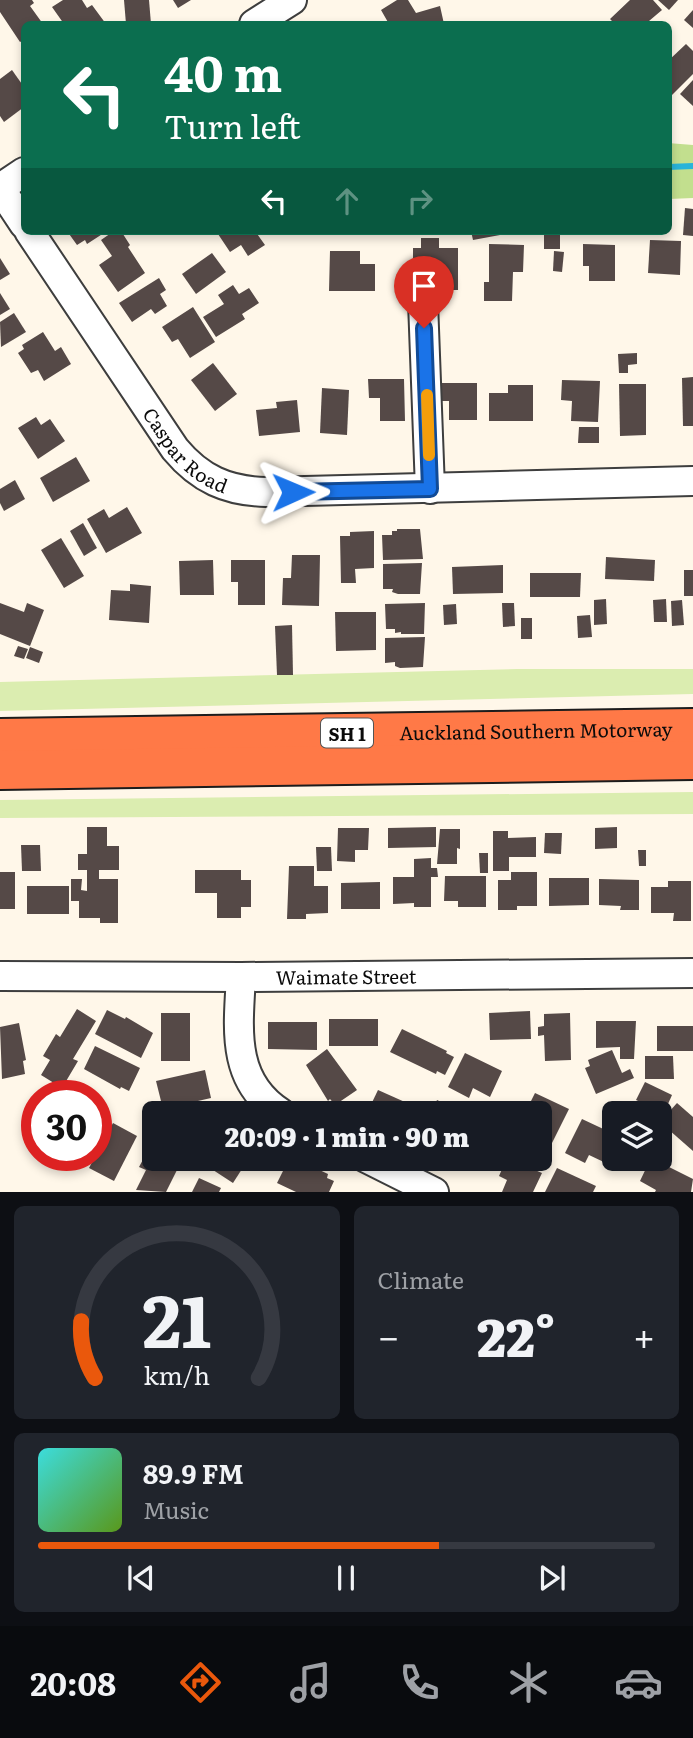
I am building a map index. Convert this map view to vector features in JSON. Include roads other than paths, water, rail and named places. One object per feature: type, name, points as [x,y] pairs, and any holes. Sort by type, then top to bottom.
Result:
[{"type":"highway","name":"Auckland Southern Motorway","points":[[0,738],[693,728]]},
{"type":"highway","name":"Auckland Southern Motorway","points":[[0,770],[693,760]]},
{"type":"street","points":[[259,21],[292,0]]},
{"type":"street","points":[[21,174],[0,188],[21,220]]},
{"type":"street","name":"Caspar Road","points":[[32,235],[175,449],[188,465],[202,476],[228,488],[246,492],[693,481]]},
{"type":"street","points":[[423,302],[430,489]]},
{"type":"street","name":"Waimate Street","points":[[0,976],[693,973]]},
{"type":"street","points":[[241,977],[239,1019],[246,1077],[267,1101]]},
{"type":"street","points":[[392,1171],[434,1192]]},
{"type":"waterway","points":[[672,167],[693,166]]}]
